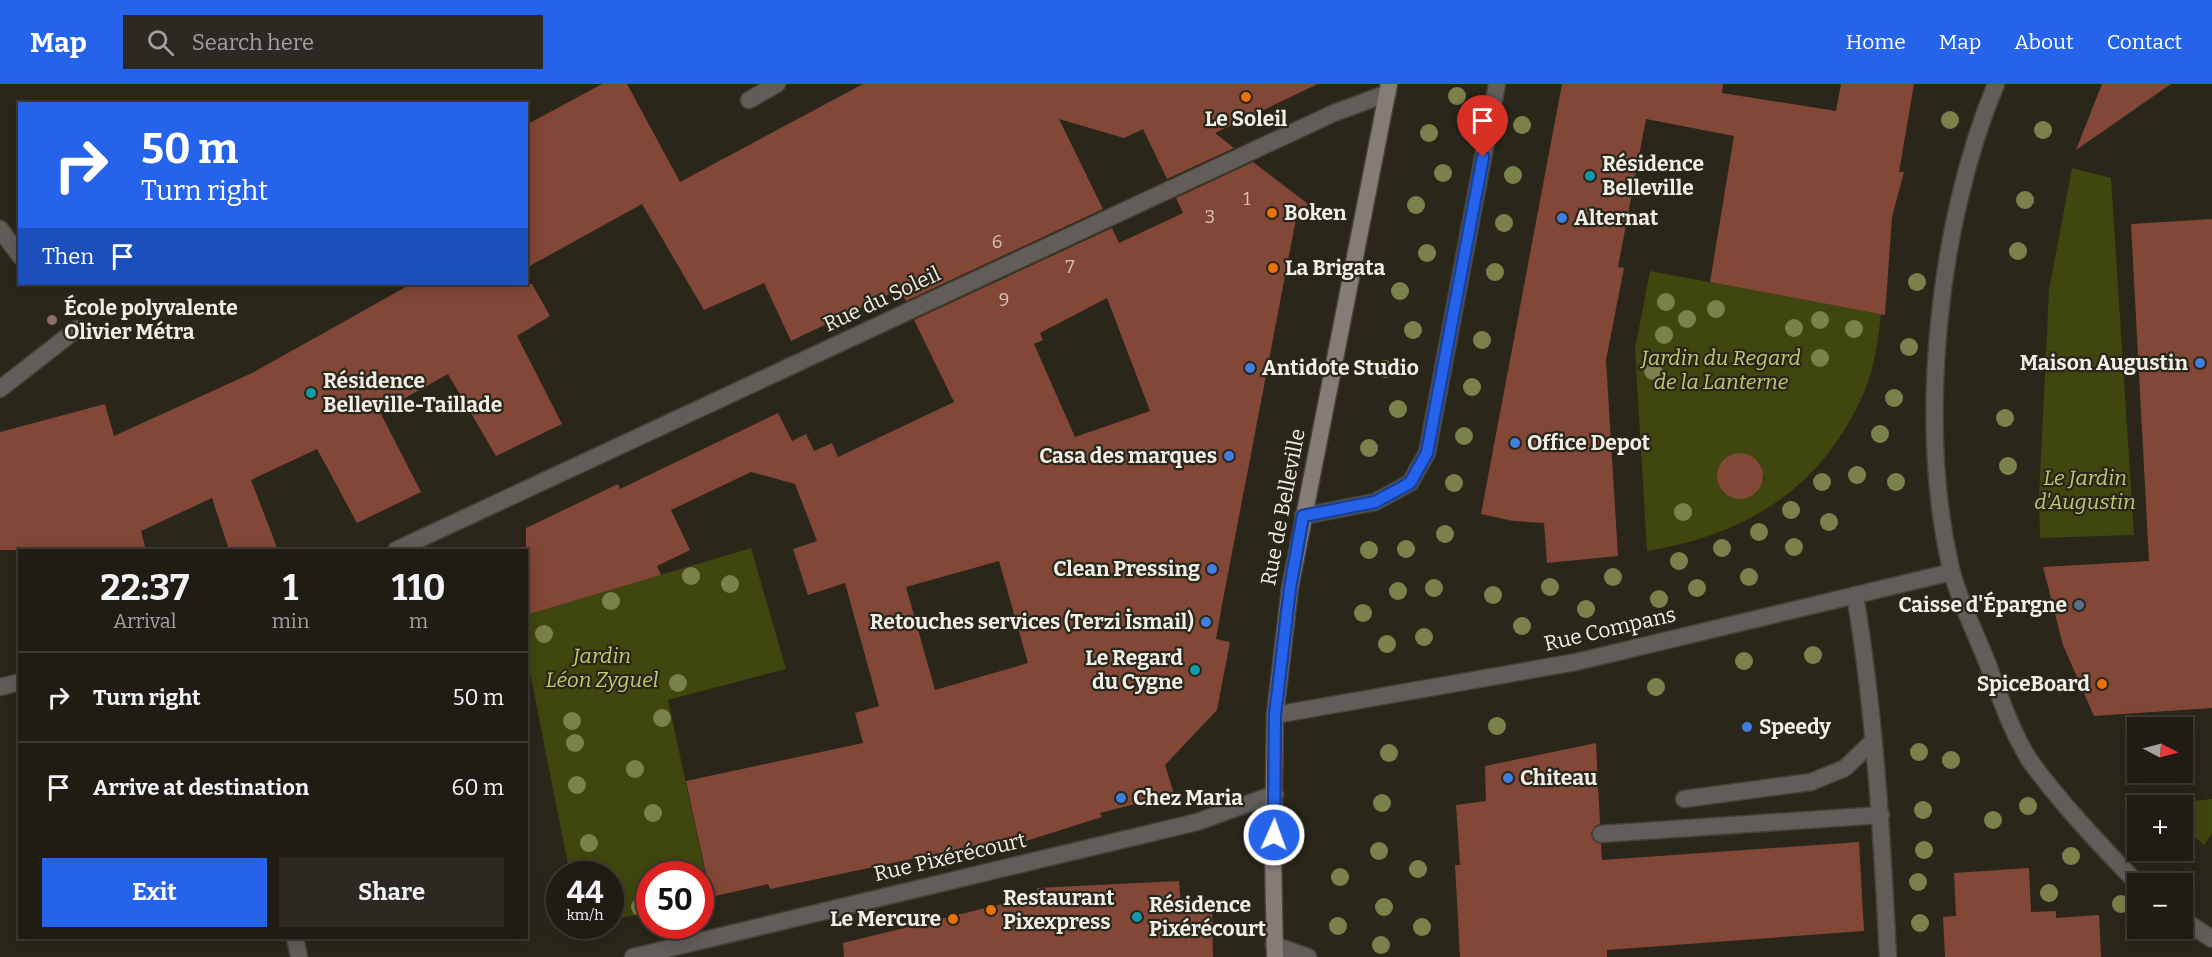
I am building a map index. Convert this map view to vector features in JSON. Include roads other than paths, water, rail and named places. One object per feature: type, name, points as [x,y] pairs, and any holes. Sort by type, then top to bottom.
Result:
[{"type":"main road","name":"Rue de Belleville","points":[[1275,951],[1275,715],[1290,588],[1389,88]]},
{"type":"street","points":[[749,100],[777,84]]},
{"type":"street","points":[[1303,516],[1375,502],[1410,483],[1427,453],[1497,84]]},
{"type":"street","points":[[1996,84],[1985,110],[1955,219],[1943,289],[1935,405],[1942,523],[1952,572],[2007,716],[2033,764],[2105,850],[2127,873]]},
{"type":"street","name":"Rue du Soleil","points":[[398,549],[1389,88]]},
{"type":"street","points":[[0,229],[18,253]]},
{"type":"street","points":[[0,389],[77,330]]},
{"type":"street","name":"Rue Compans","points":[[1275,715],[1576,662],[1952,572]]},
{"type":"street","points":[[1855,595],[1866,657],[1872,742],[1881,814],[1888,957]]},
{"type":"street","points":[[0,687],[18,682]]},
{"type":"street","points":[[1684,800],[1811,782],[1845,768],[1872,742]]},
{"type":"street","name":"Rue Pixérécourt","points":[[633,957],[1197,822],[1275,794]]},
{"type":"street","points":[[1601,834],[1881,814]]},
{"type":"street","points":[[2193,926],[2212,939]]},
{"type":"street","points":[[295,939],[299,957]]},
{"type":"street","name":"Rue de Belleville","points":[[1275,951],[1308,957]]},
{"type":"place","name":"Le Soleil","points":[[1246,97]]},
{"type":"place","name":"Résidence Belleville","points":[[1590,176]]},
{"type":"place","name":"Boken","points":[[1272,213]]},
{"type":"place","name":"Alternat","points":[[1562,218]]},
{"type":"place","name":"La Brigata","points":[[1273,268]]},
{"type":"place","name":"École polyvalente Olivier Métra","points":[[52,320]]},
{"type":"place","name":"Maison Augustin","points":[[2200,363]]},
{"type":"place","name":"Antidote Studio","points":[[1250,368]]},
{"type":"place","name":"Résidence Belleville-Taillade","points":[[311,393]]},
{"type":"place","name":"Office Depot","points":[[1515,443]]},
{"type":"place","name":"Casa des marques","points":[[1229,456]]},
{"type":"place","name":"Clean Pressing","points":[[1212,569]]},
{"type":"place","name":"Caisse d'Épargne","points":[[2079,605]]},
{"type":"place","name":"Retouches services (Terzi İsmail)","points":[[1206,622]]},
{"type":"place","name":"Le Regard du Cygne","points":[[1195,670]]},
{"type":"place","name":"SpiceBoard","points":[[2102,684]]},
{"type":"place","name":"Speedy","points":[[1747,727]]},
{"type":"place","name":"Chiteau","points":[[1508,778]]},
{"type":"place","name":"Chez Maria","points":[[1121,798]]},
{"type":"place","name":"Restaurant Pixexpress","points":[[991,910]]},
{"type":"place","name":"Résidence Pixérécourt","points":[[1137,917]]},
{"type":"place","name":"Le Mercure","points":[[953,919]]},
{"type":"park label","name":"Jardin du Regard de la Lanterne","points":[[1721,370]]},
{"type":"park label","name":"Le Jardin d'Augustin","points":[[2085,490]]},
{"type":"park label","name":"Jardin Léon Zyguel","points":[[602,668]]}]
